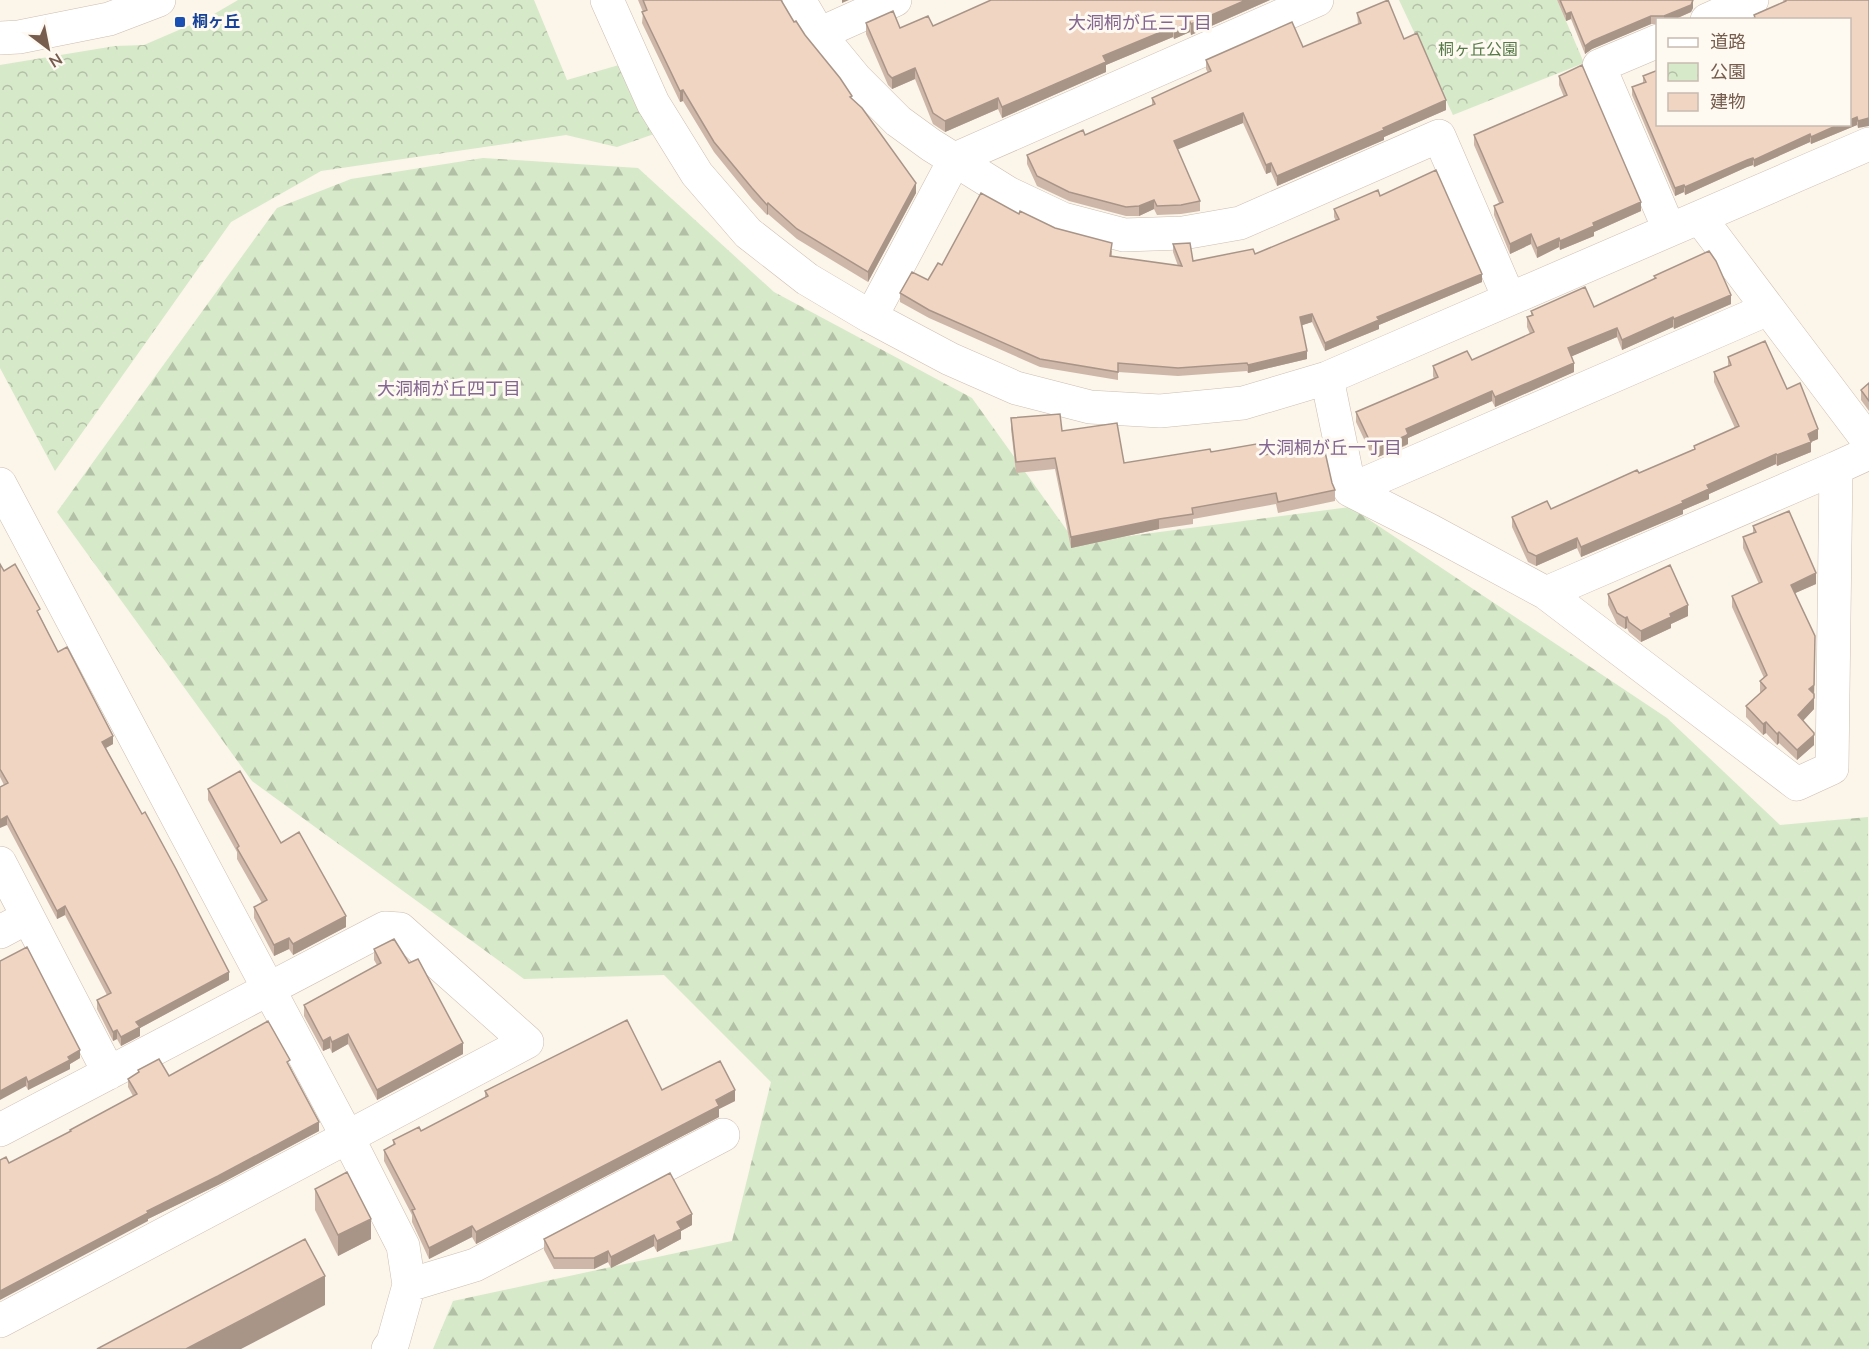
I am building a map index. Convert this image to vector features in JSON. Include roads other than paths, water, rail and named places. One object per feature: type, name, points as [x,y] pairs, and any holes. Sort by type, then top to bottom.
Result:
[{"type":"street","points":[[0,38],[19,37],[109,19],[159,0]]},
{"type":"street","points":[[607,0],[653,103],[697,174],[748,233],[807,279],[871,317],[950,359],[1016,388],[1090,407],[1160,411],[1243,403],[1327,378],[1869,144]]},
{"type":"street","points":[[799,0],[819,34],[856,79],[898,121],[931,145],[1008,193],[1062,219],[1124,235],[1183,233],[1240,223],[1439,136],[1509,298]]},
{"type":"street","points":[[819,34],[895,0]]},
{"type":"street","points":[[871,317],[955,159],[1317,0]]},
{"type":"street","points":[[1712,18],[1752,0]]},
{"type":"street","points":[[1656,42],[1599,66],[1669,230]]},
{"type":"street","points":[[1700,218],[1869,442]]},
{"type":"street","points":[[1350,490],[1768,309]]},
{"type":"street","points":[[1327,378],[1350,490]]},
{"type":"street","points":[[1546,593],[1869,453]]},
{"type":"street","points":[[1350,490],[1546,593],[1797,784],[1832,768],[1836,468]]},
{"type":"street","points":[[0,483],[348,1138],[403,1246],[409,1285],[393,1342],[388,1349]]},
{"type":"street","points":[[0,862],[14,924],[109,1073]]},
{"type":"street","points":[[0,1130],[385,928],[400,929],[527,1042],[0,1321]]},
{"type":"street","points":[[409,1285],[475,1265],[723,1135]]},
{"type":"place","name":"桐ヶ丘","points":[[180,22]]},
{"type":"district","name":"大洞桐が丘三丁目","points":[[1140,23]]},
{"type":"district","name":"大洞桐が丘四丁目","points":[[449,389]]},
{"type":"district","name":"大洞桐が丘一丁目","points":[[1330,448]]},
{"type":"park label","name":"桐ヶ丘公園","points":[[1478,50]]}]
